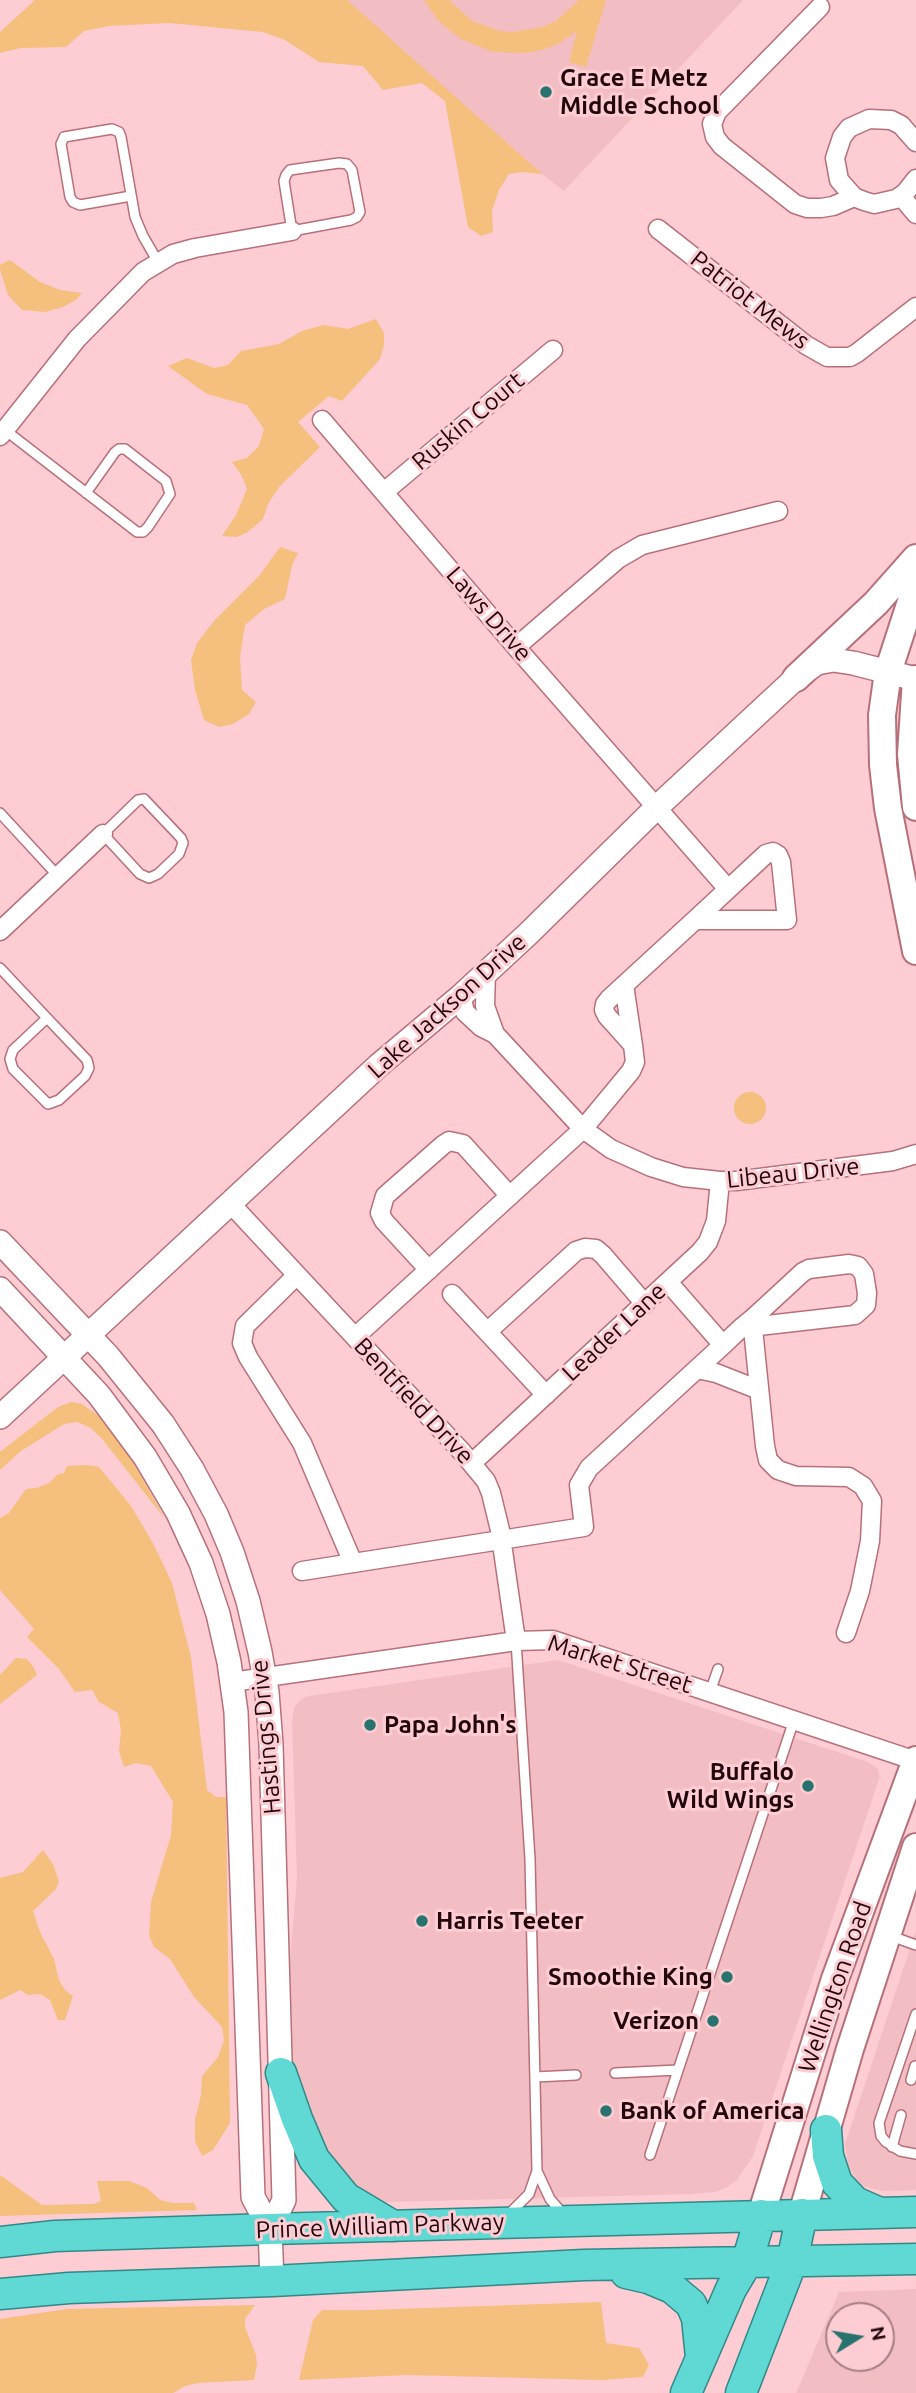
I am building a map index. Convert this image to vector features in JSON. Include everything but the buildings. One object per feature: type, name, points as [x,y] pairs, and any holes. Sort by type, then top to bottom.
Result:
[{"type":"highway","points":[[281,2073],[314,2159],[346,2198],[394,2226]]},
{"type":"highway","points":[[826,2130],[828,2156],[837,2183],[855,2202],[880,2213]]},
{"type":"highway","name":"Prince William Parkway","points":[[0,2242],[55,2236],[916,2212]]},
{"type":"highway","points":[[741,2393],[792,2262],[802,2214]]},
{"type":"highway","points":[[686,2393],[731,2289],[747,2262],[761,2215]]},
{"type":"highway","name":"Prince William Parkway","points":[[0,2294],[69,2288],[584,2265],[916,2259]]},
{"type":"highway","points":[[584,2265],[648,2278],[681,2294],[691,2304],[697,2318],[701,2358]]},
{"type":"main road","points":[[796,678],[876,603],[916,558]]},
{"type":"main road","points":[[916,586],[888,672],[882,715],[885,786],[916,951]]},
{"type":"main road","points":[[916,679],[911,754],[916,807]]},
{"type":"main road","name":"Wellington Road","points":[[761,2215],[835,1979],[916,1760]]},
{"type":"main road","name":"Wellington Road","points":[[802,2214],[916,1847]]},
{"type":"street","points":[[820,7],[717,112],[712,124],[715,137],[722,146],[795,204],[807,208],[821,208],[834,206],[854,197]]},
{"type":"street","points":[[916,142],[901,125],[891,120],[869,119],[849,128],[842,137],[835,158],[839,180],[854,197],[874,204],[901,197],[916,179]]},
{"type":"street","points":[[901,197],[916,214]]},
{"type":"street","name":"Patriot Mews","points":[[658,229],[806,345],[827,357],[857,353],[916,307]]},
{"type":"street","points":[[2,433],[86,330],[143,272],[173,254],[292,231]]},
{"type":"street","name":"Ruskin Court","points":[[384,492],[553,350]]},
{"type":"street","name":"Laws Drive","points":[[323,420],[728,889]]},
{"type":"street","points":[[516,646],[618,559],[642,545],[778,511]]},
{"type":"street","name":"Lake Jackson Drive","points":[[0,1417],[379,1066],[461,996],[657,807],[796,678],[817,663],[827,660],[846,661],[916,679]]},
{"type":"street","points":[[0,931],[103,834]]},
{"type":"street","points":[[355,1337],[583,1129],[635,1062],[633,1045],[604,1010],[605,1004],[624,985],[766,854],[773,852],[778,855],[787,920],[695,920]]},
{"type":"street","name":"Libeau Drive","points":[[486,972],[485,1006],[495,1034]]},
{"type":"street","name":"Libeau Drive","points":[[461,996],[465,1012],[481,1027],[495,1034],[583,1129],[611,1149],[651,1167],[683,1177],[720,1181],[754,1180],[893,1161],[916,1154]]},
{"type":"street","points":[[429,1270],[384,1221],[380,1213],[385,1196],[443,1144],[449,1142],[463,1144],[510,1196]]},
{"type":"street","name":"Libeau Drive","points":[[893,1161],[916,1166]]},
{"type":"street","name":"Leader Lane","points":[[472,1463],[645,1304],[708,1242],[716,1222],[720,1181]]},
{"type":"street","name":"Bentfield Drive","points":[[230,1203],[486,1480],[501,1539],[516,1641]]},
{"type":"street","name":"Hastings Drive","points":[[0,1242],[89,1335],[163,1424],[192,1469],[216,1514],[248,1601],[264,1678],[271,1744],[284,2200],[270,2229]]},
{"type":"street","points":[[487,1332],[576,1251],[585,1248],[596,1249],[603,1255],[645,1304]]},
{"type":"street","points":[[302,1571],[584,1527],[578,1493],[579,1485],[589,1468],[723,1345],[749,1325],[806,1270],[849,1264],[858,1266],[864,1274],[866,1305],[855,1315],[749,1325]]},
{"type":"street","points":[[297,1275],[245,1326],[242,1343],[302,1443],[353,1563]]},
{"type":"street","points":[[668,1282],[723,1345]]},
{"type":"street","name":"Hastings Drive","points":[[0,1289],[65,1357],[117,1418],[145,1457],[178,1513],[201,1563],[218,1615],[232,1682],[240,1803],[253,2197],[270,2229],[272,2281]]},
{"type":"street","points":[[452,1294],[546,1395]]},
{"type":"street","points":[[749,1325],[766,1453],[771,1464],[778,1470],[796,1476],[849,1477],[863,1486],[872,1501],[868,1553],[860,1591],[846,1633]]},
{"type":"street","points":[[697,1369],[716,1373],[759,1390]]},
{"type":"street","name":"Market Street","points":[[232,1682],[538,1639],[563,1642],[916,1760]]},
{"type":"lane","points":[[131,196],[80,205],[73,202],[61,144],[64,137],[112,129],[119,132],[135,217],[158,262]]},
{"type":"lane","points":[[346,164],[352,170],[360,212],[357,217],[292,231],[284,181],[290,170],[346,164]]},
{"type":"lane","points":[[2,433],[139,532],[148,527],[170,494],[166,481],[125,449],[115,452],[86,493]]},
{"type":"lane","points":[[144,799],[181,838],[183,850],[158,874],[149,878],[140,874],[103,834],[138,800],[144,799]]},
{"type":"lane","points":[[0,813],[58,876]]},
{"type":"lane","points":[[0,968],[47,1018],[89,1064],[85,1076],[59,1100],[48,1104],[13,1069],[10,1059],[13,1050],[47,1018]]},
{"type":"lane","points":[[500,2223],[529,2194],[537,2171],[530,1859],[516,1641]]},
{"type":"lane","points":[[710,1692],[718,1669]]},
{"type":"lane","points":[[650,2155],[794,1720]]},
{"type":"lane","points":[[887,1935],[916,1945]]},
{"type":"lane","points":[[916,2014],[879,2123],[881,2136],[892,2147],[916,2154]]},
{"type":"lane","points":[[911,2080],[915,2066]]},
{"type":"lane","points":[[615,2073],[678,2070]]},
{"type":"lane","points":[[535,2077],[576,2075]]},
{"type":"lane","points":[[892,2147],[901,2115]]},
{"type":"lane","points":[[537,2171],[550,2199],[570,2221]]},
{"type":"shaded area","points":[[35,0],[347,0],[542,174],[509,174],[499,190],[492,211],[493,232],[481,236],[468,227],[445,101],[422,83],[383,90],[363,66],[319,62],[285,40],[263,32],[169,23],[109,26],[84,31],[66,47],[21,48],[0,53],[0,32]]},
{"type":"shaded area","name":"Grace E Metz Middle School","points":[[313,0],[743,0],[564,191]]},
{"type":"shaded area","points":[[424,0],[449,0],[472,21],[500,31],[514,32],[542,27],[556,21],[579,0],[606,0],[586,67],[569,62],[577,31],[558,44],[542,50],[526,53],[493,52],[463,40],[449,30],[437,19]]},
{"type":"shaded area","points":[[10,260],[40,282],[60,290],[82,293],[63,307],[46,312],[22,310],[8,295],[0,270],[0,265]]},
{"type":"shaded area","points":[[376,319],[384,333],[380,359],[342,401],[329,396],[298,422],[320,447],[279,487],[268,504],[263,519],[248,532],[237,537],[222,536],[236,515],[247,489],[232,462],[247,458],[259,446],[264,429],[247,405],[207,394],[168,366],[187,358],[214,368],[228,365],[241,351],[279,344],[302,331],[324,325],[348,329]]},
{"type":"shaded area","points":[[280,547],[298,553],[292,565],[285,599],[264,609],[245,625],[240,657],[242,690],[256,702],[249,714],[233,724],[219,727],[204,720],[195,690],[191,660],[197,643],[214,621],[259,576]]},
{"type":"shaded area","points":[[750,1092],[762,1096],[766,1108],[762,1120],[750,1124],[738,1120],[734,1108],[738,1096]]},
{"type":"shaded area","points":[[71,1402],[82,1404],[103,1419],[127,1451],[165,1519],[103,1440],[91,1428],[77,1422],[64,1424],[21,1451],[0,1470],[0,1452],[58,1407]]},
{"type":"shaded area","points":[[67,1466],[99,1467],[131,1506],[172,1583],[191,1657],[207,1790],[216,1797],[226,1797],[230,2123],[213,2150],[202,2156],[195,2141],[195,2120],[202,2076],[218,2057],[224,2040],[222,2027],[194,1997],[170,1959],[154,1947],[149,1935],[151,1902],[171,1835],[173,1802],[151,1766],[136,1763],[124,1767],[119,1751],[121,1730],[118,1713],[99,1702],[92,1690],[75,1692],[59,1669],[27,1637],[34,1629],[0,1590],[0,1518],[9,1513],[26,1489],[49,1483],[58,1474],[64,1473]]},
{"type":"shaded area","points":[[16,1658],[27,1659],[37,1675],[0,1704],[0,1675]]},
{"type":"shaded area","points":[[558,1660],[868,1762],[877,1768],[880,1776],[753,2156],[737,2180],[715,2192],[388,2202],[377,2200],[360,2191],[325,2157],[292,2064],[290,1960],[297,1878],[292,1721],[294,1708],[300,1700],[309,1696]]},
{"type":"shaded area","points":[[43,1850],[53,1864],[59,1882],[55,1890],[33,1911],[54,1959],[59,1980],[73,1996],[65,2020],[58,2020],[50,2000],[40,1994],[28,1995],[20,1990],[0,2000],[0,1878],[23,1872]]},
{"type":"shaded area","points":[[916,1930],[916,2190],[882,2191],[863,2186],[857,2181],[848,2164],[845,2144]]},
{"type":"shaded area","points":[[0,2175],[42,2205],[94,2204],[101,2201],[97,2181],[129,2181],[147,2188],[160,2200],[194,2203],[197,2210],[0,2216]]},
{"type":"shaded area","points":[[916,2289],[916,2393],[796,2393],[825,2325],[825,2372],[895,2372],[895,2302],[835,2302],[839,2292]]},
{"type":"shaded area","points":[[601,2302],[606,2343],[639,2348],[649,2365],[643,2377],[601,2380],[407,2375],[299,2380],[313,2320],[322,2310]]},
{"type":"shaded area","points":[[255,2305],[245,2319],[245,2327],[256,2355],[254,2380],[198,2383],[173,2393],[0,2393],[0,2319],[67,2309]]},
{"type":"place","name":"Grace E Metz Middle School","points":[[546,92]]},
{"type":"place","name":"Papa John's","points":[[370,1725]]},
{"type":"place","name":"Buffalo Wild Wings","points":[[808,1786]]},
{"type":"place","name":"Harris Teeter","points":[[422,1921]]},
{"type":"place","name":"Smoothie King","points":[[727,1977]]},
{"type":"place","name":"Verizon","points":[[713,2021]]},
{"type":"place","name":"Bank of America","points":[[606,2111]]}]
